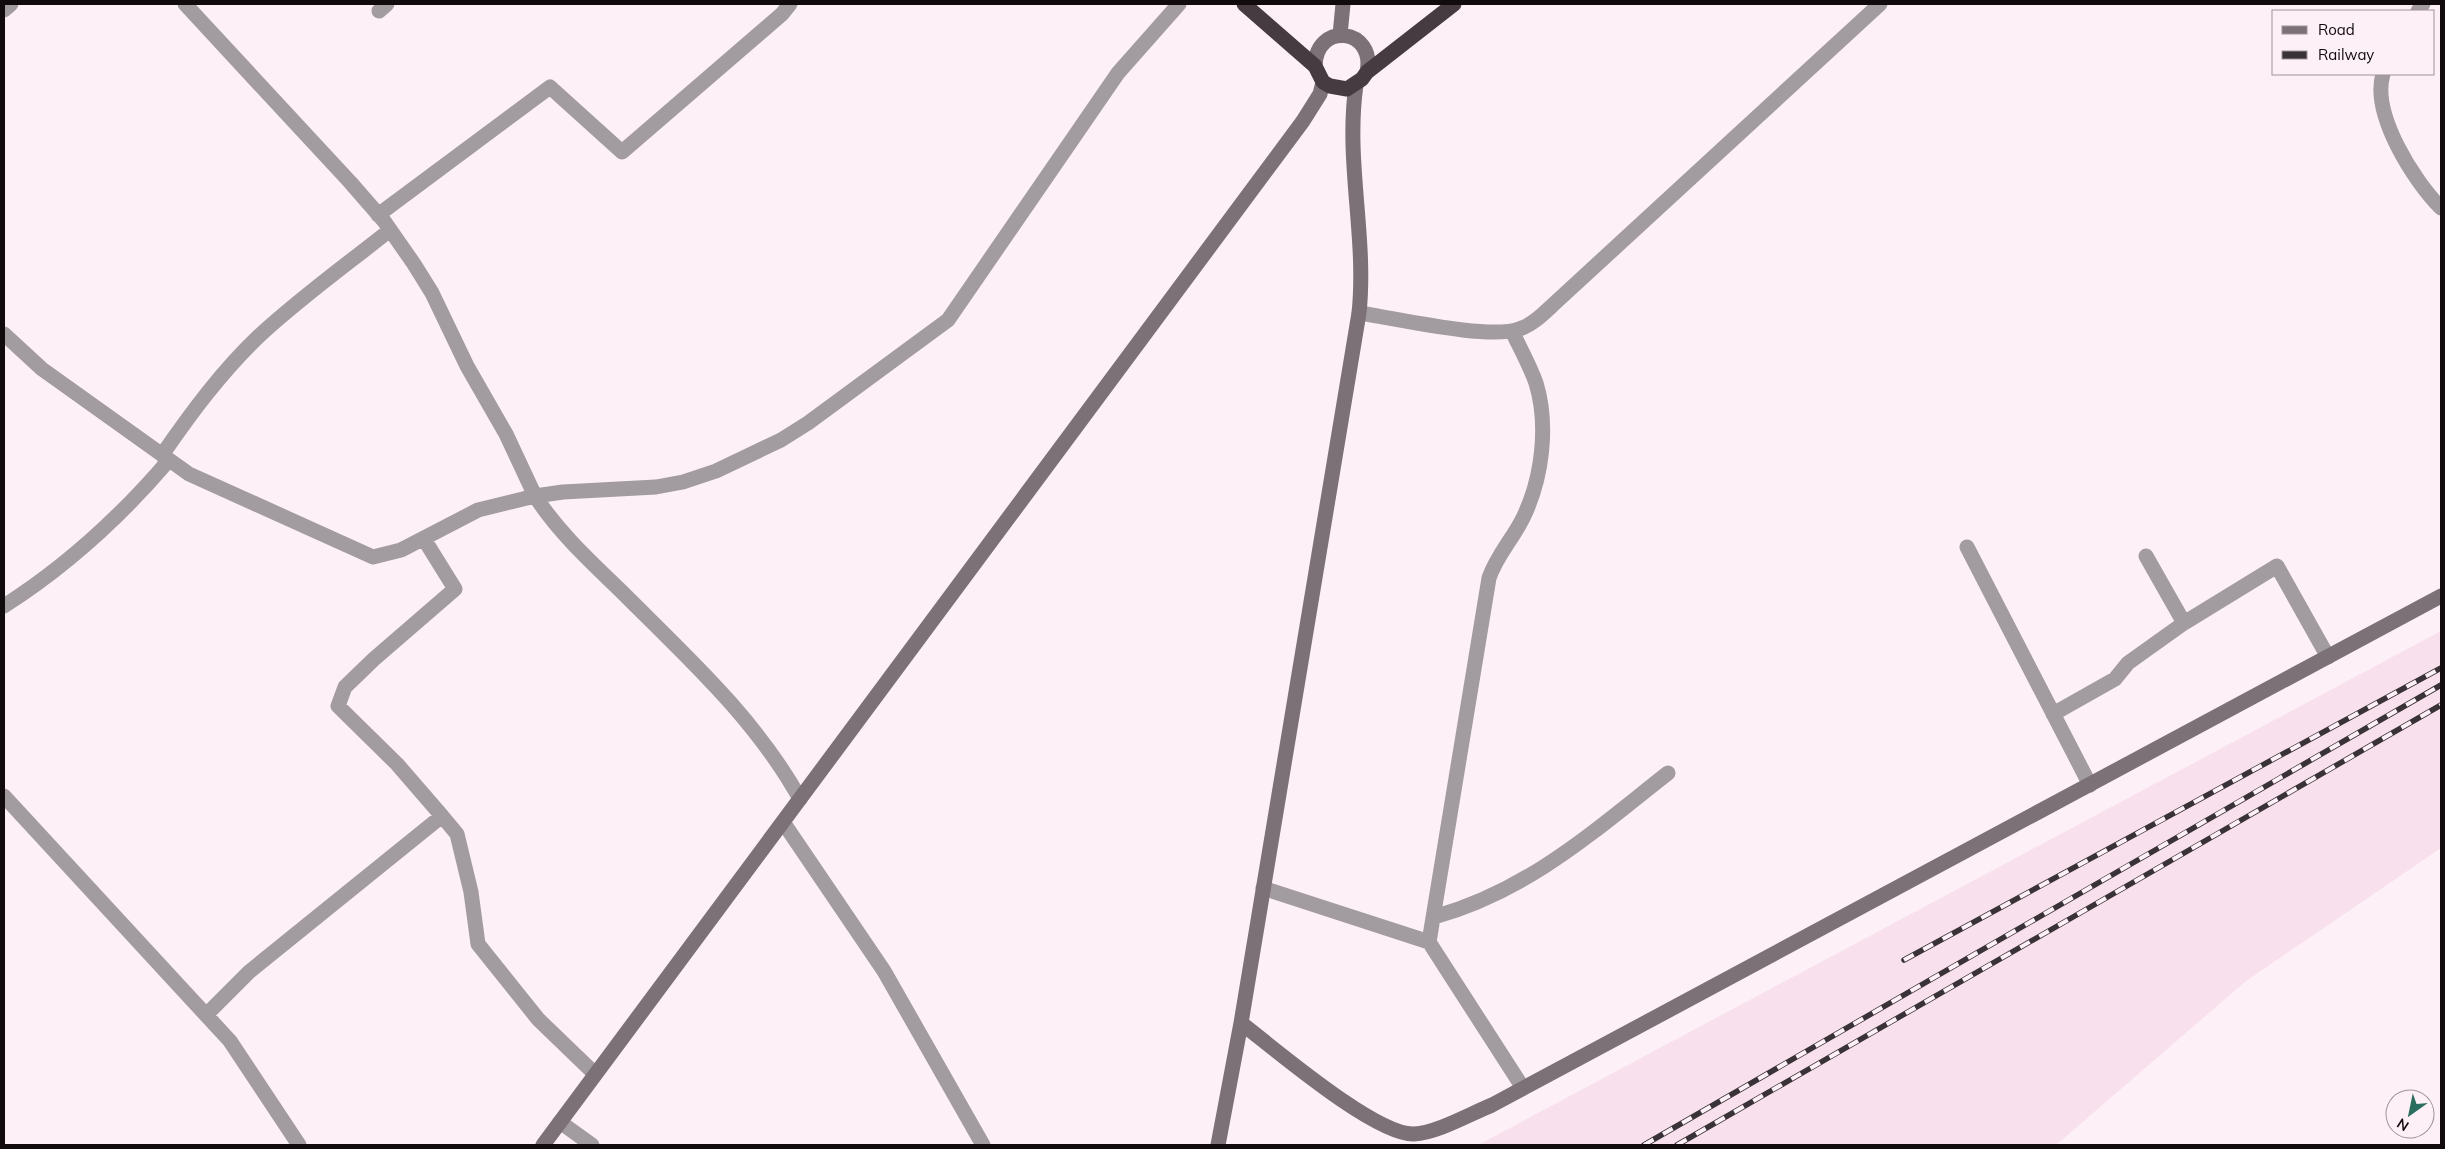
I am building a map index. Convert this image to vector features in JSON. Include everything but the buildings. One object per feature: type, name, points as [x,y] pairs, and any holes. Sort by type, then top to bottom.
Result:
[{"type":"highway","points":[[1244,4],[1315,66],[1323,82],[1339,89],[1356,85],[1367,72],[1454,4]]},
{"type":"street","points":[[4,10],[11,4]]},
{"type":"street","points":[[184,4],[390,230],[432,293],[463,358],[506,434],[535,496],[559,529],[690,661],[757,734],[782,768],[800,799]]},
{"type":"street","points":[[378,215],[550,87],[622,152],[782,14],[790,4]]},
{"type":"street","points":[[4,334],[42,369],[189,474],[373,557],[401,550],[478,510],[535,496],[684,482],[716,471],[781,440],[948,320],[1118,73],[1179,4]]},
{"type":"street","points":[[1340,35],[1343,4]]},
{"type":"street","points":[[1359,313],[1483,332],[1505,333],[1520,329],[1544,313],[1880,4]]},
{"type":"street","points":[[1315,66],[1318,49],[1324,42],[1340,35],[1349,36],[1364,46],[1369,63],[1367,72]]},
{"type":"street","points":[[2383,75],[2380,83],[2388,122],[2406,164],[2426,193],[2441,208]]},
{"type":"street","points":[[543,1145],[1303,121],[1320,94],[1323,82]]},
{"type":"street","points":[[1218,1145],[1241,1024],[1359,313],[1362,261],[1352,137],[1356,85]]},
{"type":"street","points":[[4,606],[52,572],[151,482],[207,394],[258,338],[324,281],[390,230]]},
{"type":"street","points":[[1430,942],[1489,578],[1495,561],[1516,532],[1526,511],[1534,491],[1541,454],[1542,417],[1536,384],[1512,331]]},
{"type":"street","points":[[424,539],[455,589],[374,659],[345,687],[338,706],[397,764],[457,834],[471,892],[478,944],[538,1019],[596,1074]]},
{"type":"street","points":[[1966,547],[2090,785]]},
{"type":"street","points":[[2146,556],[2184,623]]},
{"type":"street","points":[[2053,714],[2115,679],[2128,663],[2184,623],[2277,566],[2328,657]]},
{"type":"street","points":[[1241,1024],[1365,1116],[1401,1132],[1413,1134],[1438,1128],[1492,1105],[2441,596]]},
{"type":"street","points":[[1434,917],[1459,910],[1497,894],[1556,861],[1668,773]]},
{"type":"street","points":[[4,796],[230,1041],[299,1145]]},
{"type":"street","points":[[206,1015],[249,972],[442,816]]},
{"type":"street","points":[[783,822],[884,971],[983,1145]]},
{"type":"street","points":[[1264,888],[1430,942],[1523,1088]]},
{"type":"street","points":[[560,1122],[592,1145]]},
{"type":"shaded area","points":[[2441,631],[2441,848],[2246,981],[2056,1145],[1478,1145]]},
{"type":"railway","points":[[1904,960],[2441,668]]},
{"type":"railway","points":[[1644,1145],[2441,685]]},
{"type":"railway","points":[[1677,1145],[2441,705]]}]
